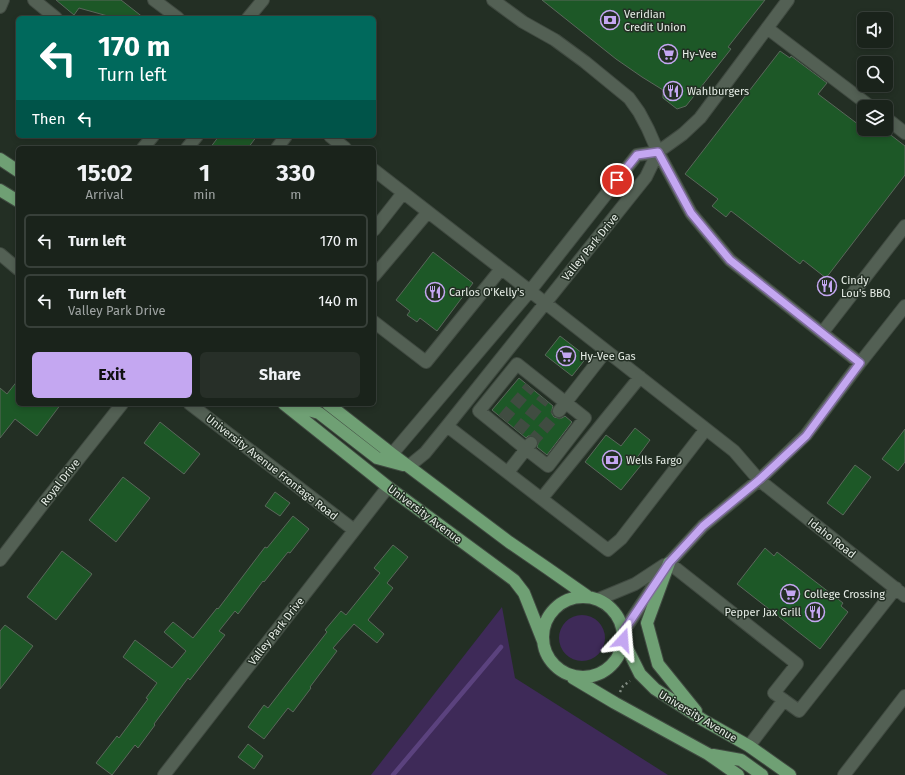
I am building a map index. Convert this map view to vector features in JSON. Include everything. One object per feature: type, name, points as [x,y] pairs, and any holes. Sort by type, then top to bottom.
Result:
[{"type":"main road","points":[[0,159],[16,170]]},
{"type":"main road","points":[[0,190],[16,200]]},
{"type":"main road","name":"University Avenue","points":[[287,406],[388,487],[514,580],[524,592],[542,641]]},
{"type":"main road","points":[[293,406],[319,414],[377,458],[409,466]]},
{"type":"main road","points":[[331,406],[509,542],[587,596]]},
{"type":"main road","points":[[669,563],[647,623],[658,664],[703,720]]},
{"type":"main road","points":[[562,671],[572,676],[584,677],[596,675],[606,670],[615,662],[620,652],[623,636],[621,622],[616,613],[599,599],[587,596],[575,597],[564,601],[554,608],[547,618],[543,629],[542,641],[546,653],[552,663],[562,671],[615,703],[708,754],[738,775]]},
{"type":"main road","name":"University Avenue","points":[[623,636],[640,674],[655,689],[703,720],[748,746],[790,775]]},
{"type":"main road","points":[[708,754],[741,760],[762,775]]},
{"type":"street","points":[[0,7],[3,0]]},
{"type":"street","points":[[34,0],[54,16]]},
{"type":"street","points":[[154,0],[175,16]]},
{"type":"street","points":[[250,16],[263,0]]},
{"type":"street","points":[[493,0],[523,22],[561,44],[629,98],[642,118],[658,152],[691,213],[730,260],[860,363]]},
{"type":"street","points":[[658,152],[683,134],[700,118],[788,0]]},
{"type":"street","points":[[767,28],[862,100]]},
{"type":"street","points":[[893,124],[905,133]]},
{"type":"street","points":[[189,146],[195,138]]},
{"type":"street","name":"Valley Park Drive","points":[[392,454],[530,291],[637,155],[658,152]]},
{"type":"street","name":"Valley Park Drive","points":[[409,466],[425,453],[646,177],[658,152]]},
{"type":"street","name":"Idaho Road","points":[[376,172],[734,451],[759,480],[901,592]]},
{"type":"street","points":[[376,224],[379,214],[403,193]]},
{"type":"street","points":[[376,274],[428,212]]},
{"type":"street","points":[[822,333],[905,226]]},
{"type":"street","points":[[0,254],[16,267]]},
{"type":"street","points":[[376,324],[426,362],[501,269]]},
{"type":"street","points":[[623,636],[669,563],[703,526],[759,480],[806,436],[860,363],[905,306]]},
{"type":"street","points":[[562,407],[606,351]]},
{"type":"street","points":[[517,364],[533,383],[562,407],[585,418],[548,466],[529,446],[501,423],[479,411],[517,364]]},
{"type":"street","points":[[542,498],[640,377]]},
{"type":"street","name":"Royal Drive","points":[[0,560],[120,406]]},
{"type":"street","name":"University Avenue Frontage Road","points":[[193,406],[354,530]]},
{"type":"street","points":[[447,426],[608,550],[621,539],[706,429]]},
{"type":"street","points":[[508,472],[529,446]]},
{"type":"street","name":"Valley Park Drive","points":[[164,775],[388,487]]},
{"type":"street","points":[[599,599],[635,584],[669,563]]},
{"type":"street","points":[[669,563],[797,664],[774,693],[799,710],[901,592]]},
{"type":"street","points":[[844,775],[905,696]]},
{"type":"street","points":[[748,746],[784,700]]},
{"type":"path","points":[[619,694],[623,686],[631,681]]},
{"type":"shaded area","points":[[502,607],[515,678],[668,775],[371,775]]},
{"type":"shaded area","points":[[577,615],[587,615],[599,621],[604,629],[604,647],[599,655],[591,660],[577,661],[569,658],[562,651],[559,643],[559,633],[562,625],[569,618]]},
{"type":"building","points":[[56,0],[121,0],[141,16],[108,16],[79,8],[74,15]]},
{"type":"building","name":"Hy-Vee","points":[[542,0],[765,0],[728,47],[731,49],[686,106],[677,109],[663,98],[663,90],[616,59]]},
{"type":"building","points":[[780,51],[790,58],[791,56],[827,83],[818,94],[857,123],[857,136],[892,136],[905,146],[905,175],[826,278],[803,260],[800,264],[731,211],[726,217],[712,206],[718,199],[685,174]]},
{"type":"building","points":[[218,138],[256,138],[250,146],[212,146]]},
{"type":"building","name":"Carlos O'Kelly's","points":[[433,252],[473,283],[437,331],[420,318],[417,322],[407,315],[410,311],[396,300]]},
{"type":"building","name":"Hy-Vee Gas","points":[[560,336],[587,357],[572,376],[545,355]]},
{"type":"building","points":[[519,378],[553,406],[552,414],[554,417],[562,418],[565,416],[572,422],[547,455],[537,447],[538,440],[536,438],[528,436],[526,438],[492,410]]},
{"type":"building","points":[[16,383],[16,406],[60,406],[37,436],[15,419],[0,438],[0,388],[7,394]]},
{"type":"building","points":[[160,422],[200,454],[184,474],[144,443]]},
{"type":"building","name":"Wells Fargo","points":[[635,428],[650,440],[636,459],[642,464],[621,490],[585,462],[606,435],[621,446]]},
{"type":"building","points":[[905,429],[905,462],[898,471],[882,459]]},
{"type":"building","points":[[855,465],[871,477],[843,515],[827,503]]},
{"type":"building","points":[[123,477],[150,498],[116,542],[89,520]]},
{"type":"building","points":[[275,492],[290,503],[280,516],[265,506]]},
{"type":"building","points":[[293,516],[309,529],[290,553],[288,552],[264,582],[263,581],[238,614],[235,611],[219,631],[225,635],[190,680],[188,678],[138,748],[135,745],[112,775],[96,763],[117,736],[119,738],[148,699],[146,698],[157,683],[123,657],[135,640],[172,668],[186,651],[164,632],[173,622],[193,638],[217,608],[218,609],[265,547],[267,548]]},
{"type":"building","points":[[393,545],[408,557],[387,583],[393,588],[368,620],[384,634],[377,643],[354,624],[333,648],[337,651],[293,712],[288,708],[264,739],[248,727],[264,705],[268,708],[327,632],[325,630],[341,611],[346,615],[380,573],[374,568]]},
{"type":"building","name":"College Crossing","points":[[765,548],[774,556],[777,552],[843,603],[841,606],[848,612],[820,649],[737,584]]},
{"type":"building","points":[[62,551],[92,574],[56,620],[27,597]]},
{"type":"building","points":[[5,625],[33,646],[0,689],[0,631]]},
{"type":"building","points":[[248,744],[263,756],[254,769],[238,757]]},
{"type":"waterway","points":[[393,775],[501,647]]},
{"type":"tunnel","points":[[503,419],[530,387]]},
{"type":"tunnel","points":[[518,431],[544,399]]},
{"type":"tunnel","points":[[531,443],[559,411]]},
{"type":"place","name":"Veridian Credit Union","points":[[610,20]]},
{"type":"place","name":"Hy-Vee","points":[[668,54]]},
{"type":"place","name":"Wahlburgers","points":[[673,91]]},
{"type":"place","name":"Cindy Lou's BBQ","points":[[827,286]]},
{"type":"place","name":"Carlos O'Kelly's","points":[[435,292]]},
{"type":"place","name":"Hy-Vee Gas","points":[[566,356]]},
{"type":"place","name":"Wells Fargo","points":[[612,460]]},
{"type":"place","name":"College Crossing","points":[[790,594]]},
{"type":"place","name":"Pepper Jax Grill","points":[[815,612]]},
{"type":"route","points":[[617,180],[637,155],[658,152],[691,213],[730,260],[860,363],[806,436],[759,480],[703,526],[669,563],[623,632],[623,640]]}]
